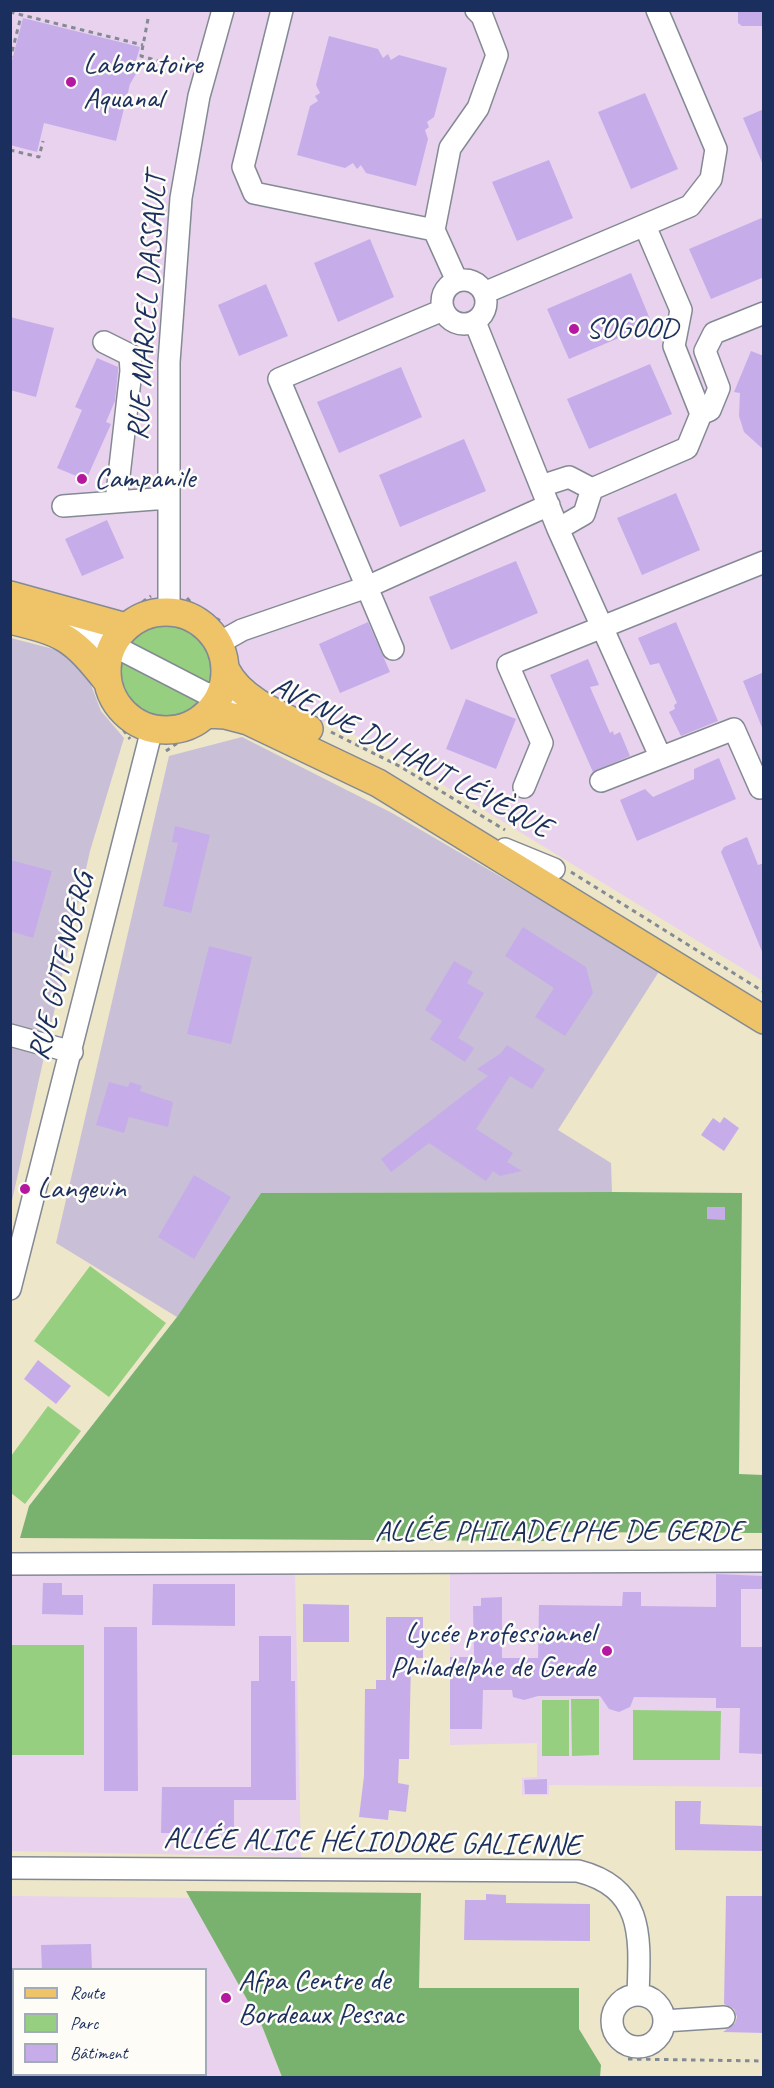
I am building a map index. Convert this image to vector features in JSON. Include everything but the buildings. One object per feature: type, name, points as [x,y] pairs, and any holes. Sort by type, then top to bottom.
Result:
[{"type":"main road","name":"AVENUE DU HAUT LÉVÈQUE","points":[[10,595],[119,636]]},
{"type":"main road","points":[[177,603],[197,622],[223,632],[226,670],[212,709],[191,725],[172,731],[152,729],[136,723],[122,712],[112,698],[107,681],[107,663],[119,636],[146,615],[177,603]]},
{"type":"main road","points":[[10,620],[50,630],[72,640],[107,681]]},
{"type":"main road","name":"AVENUE DU HAUT LÉVÈQUE","points":[[226,670],[234,686],[279,714],[394,772],[764,999]]},
{"type":"main road","name":"AVENUE DU HAUT LÉVÈQUE","points":[[212,709],[248,721],[378,783],[764,1020]]},
{"type":"street","name":"RUE MARCEL DASSAULT","points":[[177,603],[168,498],[169,362],[181,198],[199,96],[223,10]]},
{"type":"street","points":[[282,10],[243,167],[254,193],[434,230]]},
{"type":"street","points":[[457,281],[434,230],[450,148],[478,108],[497,55],[482,16],[476,10]]},
{"type":"street","points":[[484,293],[690,207],[711,179],[716,149],[657,10]]},
{"type":"street","points":[[645,226],[681,310],[674,346],[701,414]]},
{"type":"street","points":[[457,281],[472,281],[484,293],[484,311],[475,322],[463,325],[453,322],[443,310],[443,294],[448,286],[457,281]]},
{"type":"street","points":[[393,649],[279,379],[443,310]]},
{"type":"street","points":[[558,529],[584,514],[592,489],[687,448],[701,414],[710,410],[719,388],[705,351],[714,333],[764,313]]},
{"type":"street","points":[[475,322],[558,529],[660,756]]},
{"type":"street","points":[[104,342],[130,355],[131,372],[116,502]]},
{"type":"street","points":[[223,632],[242,630],[367,587],[545,496],[569,477],[592,489]]},
{"type":"street","points":[[63,506],[168,498]]},
{"type":"street","points":[[524,786],[542,743],[508,664],[764,562]]},
{"type":"street","name":"AVENUE DU HAUT LÉVÈQUE","points":[[10,608],[119,636],[212,709],[398,783],[515,855],[554,869]]},
{"type":"street","name":"RUE GUTENBERG","points":[[10,1289],[72,1052],[152,729]]},
{"type":"street","points":[[601,781],[734,729],[760,788]]},
{"type":"street","name":"AVENUE DU HAUT LÉVÈQUE","points":[[582,907],[609,913],[764,1010]]},
{"type":"street","points":[[10,1035],[72,1052]]},
{"type":"street","name":"ALLÉE PHILADELPHE DE GERDE","points":[[10,1564],[764,1561]]},
{"type":"street","name":"ALLÉE ALICE HÉLIODORE GALIENNE","points":[[10,1869],[578,1872],[605,1880],[619,1891],[635,1916],[639,1956],[638,1995]]},
{"type":"street","points":[[638,1995],[653,2000],[664,2021],[659,2036],[646,2046],[637,2047],[621,2041],[612,2025],[615,2008],[629,1997],[638,1995]]},
{"type":"street","points":[[664,2021],[724,2018]]},
{"type":"path","points":[[10,12],[143,45]]},
{"type":"path","points":[[10,60],[21,15]]},
{"type":"path","points":[[148,19],[141,56],[166,63]]},
{"type":"path","points":[[10,150],[39,156],[43,141]]},
{"type":"path","points":[[177,603],[193,605],[207,615],[223,632]]},
{"type":"path","points":[[164,754],[212,709]]},
{"type":"path","points":[[628,2060],[764,2061]]},
{"type":"shaded area","points":[[11,11],[763,11],[763,981],[378,745],[240,686],[234,634],[202,615],[162,600],[102,626],[11,594]]},
{"type":"shaded area","points":[[11,638],[80,656],[101,711],[124,738],[90,851],[11,1205]]},
{"type":"shaded area","points":[[242,737],[392,813],[660,970],[558,1130],[611,1163],[612,1192],[261,1193],[177,1317],[56,1243],[169,756]]},
{"type":"shaded area","points":[[10,1571],[295,1571],[301,1857],[11,1851]]},
{"type":"shaded area","name":"Lycée professionnel Philadelphe de Gerde","points":[[450,1572],[763,1573],[763,1787],[549,1785],[549,1795],[522,1795],[522,1778],[537,1777],[537,1743],[450,1745]]},
{"type":"shaded area","name":"Afpa Centre de Bordeaux Pessac","points":[[11,1896],[191,1898],[198,1905],[262,2026],[282,2077],[11,2078]]},
{"type":"green space","points":[[163,621],[187,627],[205,642],[214,663],[212,688],[125,642],[143,625]]},
{"type":"green space","points":[[118,657],[203,703],[180,718],[170,720],[147,716],[128,701],[121,692],[117,681]]},
{"type":"green space","points":[[261,1193],[742,1193],[739,1474],[763,1475],[763,1533],[549,1532],[546,1541],[20,1538],[29,1506],[177,1317]]},
{"type":"green space","points":[[90,1266],[166,1323],[109,1397],[34,1341]]},
{"type":"green space","points":[[48,1406],[81,1431],[25,1504],[11,1493],[11,1456]]},
{"type":"green space","points":[[11,1645],[84,1645],[84,1755],[11,1755]]},
{"type":"green space","points":[[571,1699],[599,1699],[599,1755],[572,1756]]},
{"type":"green space","points":[[542,1700],[569,1700],[569,1756],[542,1756]]},
{"type":"green space","points":[[633,1710],[721,1711],[720,1760],[633,1760]]},
{"type":"green space","points":[[186,1891],[421,1893],[419,1988],[579,1988],[579,2029],[601,2065],[600,2077],[282,2077],[262,2026]]},
{"type":"place","name":"Laboratoire Aquanal","points":[[71,82]]},
{"type":"place","name":"SOGOOD","points":[[574,329]]},
{"type":"place","name":"Campanile","points":[[82,479]]},
{"type":"place","name":"Langevin","points":[[25,1189]]},
{"type":"place","name":"Lycée professionnel Philadelphe de Gerde","points":[[607,1651]]},
{"type":"place","name":"Afpa Centre de Bordeaux Pessac","points":[[226,1998]]}]
